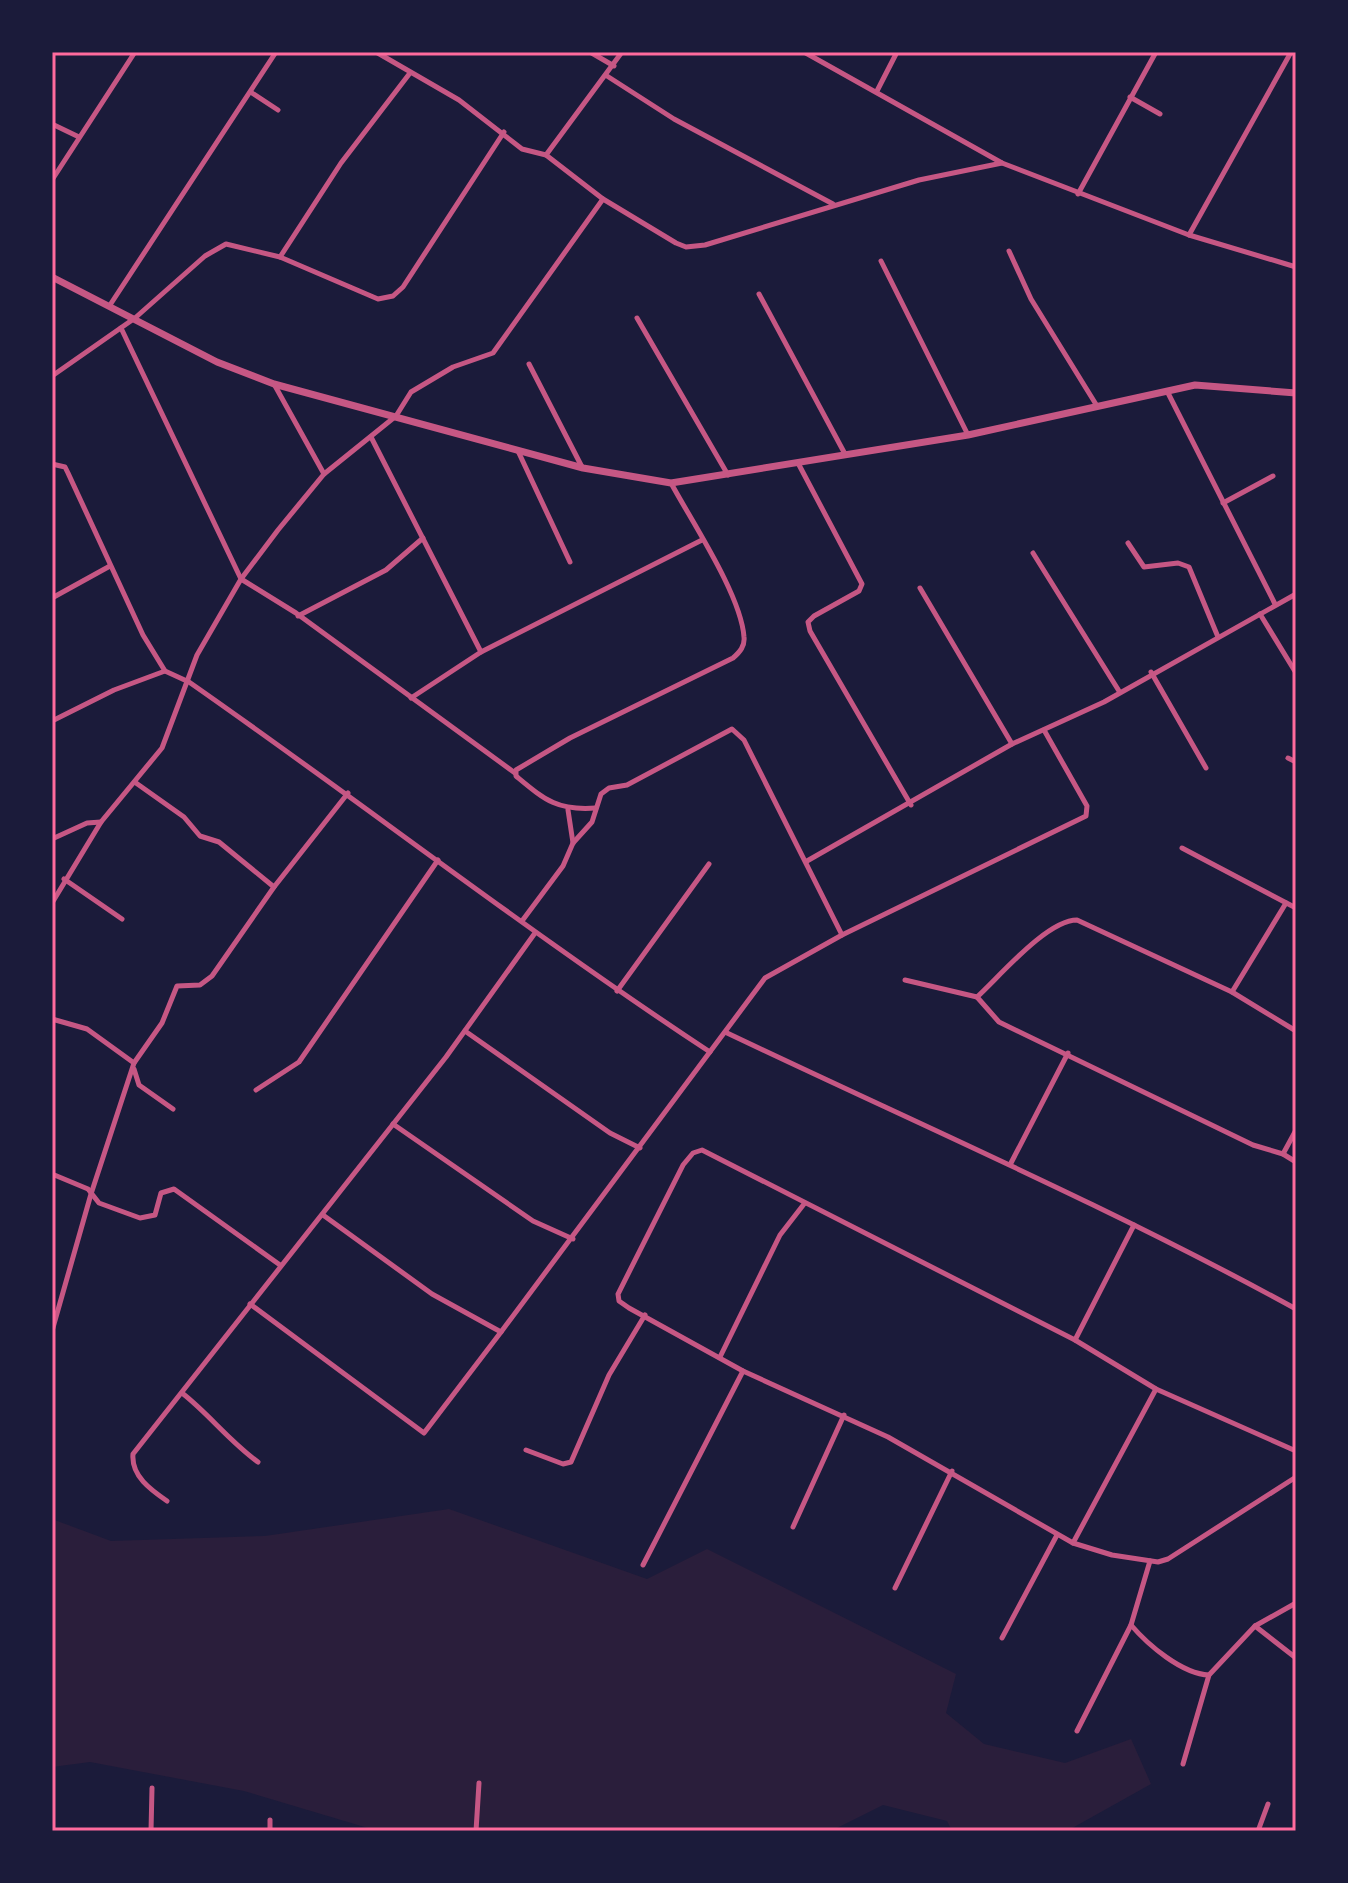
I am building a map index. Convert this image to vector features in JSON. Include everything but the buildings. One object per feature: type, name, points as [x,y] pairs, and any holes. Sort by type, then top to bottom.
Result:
[{"type":"street","points":[[52,180],[135,52]]},
{"type":"street","points":[[110,305],[177,200],[252,93],[276,52]]},
{"type":"street","points":[[376,52],[459,100],[522,149],[546,155],[603,199],[686,247],[705,245],[919,180],[1002,163]]},
{"type":"street","points":[[590,52],[614,66]]},
{"type":"street","points":[[546,155],[573,114],[607,76],[622,52]]},
{"type":"street","points":[[804,52],[1002,163],[1189,235],[1296,267]]},
{"type":"street","points":[[877,91],[897,52]]},
{"type":"street","points":[[1078,194],[1156,52]]},
{"type":"street","points":[[1189,235],[1290,54]]},
{"type":"street","points":[[280,257],[341,163],[410,73]]},
{"type":"street","points":[[607,76],[674,119],[834,205]]},
{"type":"street","points":[[252,93],[278,110]]},
{"type":"street","points":[[1130,97],[1160,114]]},
{"type":"street","points":[[52,124],[79,137]]},
{"type":"street","points":[[52,376],[135,318],[217,248],[226,244],[280,257],[378,299],[393,296],[403,287],[504,132]]},
{"type":"street","points":[[52,903],[101,822],[162,748],[197,655],[241,579],[324,474],[396,416],[411,392],[435,377],[493,353],[603,199]]},
{"type":"street","points":[[1009,251],[1031,299],[1097,406]]},
{"type":"street","points":[[881,261],[968,435]]},
{"type":"street","points":[[52,277],[217,362],[274,384],[583,468],[671,483],[968,435],[1208,384],[1296,393]]},
{"type":"street","points":[[759,294],[845,454]]},
{"type":"street","points":[[637,318],[728,476]]},
{"type":"street","points":[[121,328],[241,579],[298,616],[515,773],[541,796],[568,810],[596,808]]},
{"type":"street","points":[[529,364],[583,468]]},
{"type":"street","points":[[274,384],[324,474]]},
{"type":"street","points":[[1167,391],[1275,604]]},
{"type":"street","points":[[371,437],[481,652]]},
{"type":"street","points":[[517,451],[570,562]]},
{"type":"street","points":[[798,463],[862,584],[859,591],[814,616],[808,622],[810,631],[911,805]]},
{"type":"street","points":[[52,464],[65,467],[110,566],[165,671],[189,682],[348,793],[535,933],[710,1052]]},
{"type":"street","points":[[1223,503],[1273,476]]},
{"type":"street","points":[[515,773],[518,767],[570,738],[740,652],[745,640],[738,609],[671,483]]},
{"type":"street","points":[[298,616],[386,570],[423,538]]},
{"type":"street","points":[[411,698],[481,652],[702,540]]},
{"type":"street","points":[[1128,543],[1144,567],[1184,563],[1189,567],[1218,637]]},
{"type":"street","points":[[1033,553],[1119,691]]},
{"type":"street","points":[[52,598],[110,566]]},
{"type":"street","points":[[920,588],[1012,744]]},
{"type":"street","points":[[807,861],[911,805],[1012,744],[1119,691],[1296,594]]},
{"type":"street","points":[[1260,614],[1296,673]]},
{"type":"street","points":[[52,721],[114,690],[165,671]]},
{"type":"street","points":[[1151,672],[1206,768]]},
{"type":"street","points":[[522,921],[563,866],[573,843],[592,822],[601,794],[609,788],[627,785],[732,729],[744,740],[842,935]]},
{"type":"street","points":[[250,1304],[424,1433],[573,1239],[765,978],[842,935],[1086,816],[1087,806],[1044,730]]},
{"type":"street","points":[[1288,758],[1296,762]]},
{"type":"street","points":[[136,783],[184,817],[200,836],[219,842],[274,887]]},
{"type":"street","points":[[52,1331],[91,1194],[134,1063],[162,1023],[177,986],[200,985],[212,976],[274,887],[348,793]]},
{"type":"street","points":[[568,810],[573,843]]},
{"type":"street","points":[[52,839],[87,823],[101,822]]},
{"type":"street","points":[[1182,848],[1296,908]]},
{"type":"street","points":[[256,1090],[299,1062],[438,860]]},
{"type":"street","points":[[617,991],[709,864]]},
{"type":"street","points":[[64,879],[122,919]]},
{"type":"street","points":[[1232,992],[1286,903]]},
{"type":"street","points":[[977,997],[1065,920],[1077,920],[1232,992],[1296,1031]]},
{"type":"street","points":[[167,1501],[150,1490],[134,1469],[133,1454],[280,1265],[323,1215],[535,933]]},
{"type":"street","points":[[905,980],[977,997],[999,1022],[1253,1145],[1283,1154],[1296,1162]]},
{"type":"street","points":[[52,1019],[87,1029],[134,1063],[139,1085],[173,1109]]},
{"type":"street","points":[[465,1030],[610,1133],[640,1148]]},
{"type":"street","points":[[724,1032],[959,1144],[1011,1163],[1296,1309]]},
{"type":"street","points":[[1011,1163],[1068,1053]]},
{"type":"street","points":[[393,1124],[533,1221],[573,1239]]},
{"type":"street","points":[[1283,1154],[1296,1130]]},
{"type":"street","points":[[1296,1451],[1156,1389],[1075,1340],[702,1150],[693,1153],[683,1165],[618,1294],[619,1301],[743,1371],[844,1415],[952,1471],[1073,1543],[1112,1555],[1150,1561],[1168,1559],[1296,1477]]},
{"type":"street","points":[[52,1174],[84,1187],[99,1203],[148,1218],[155,1215],[164,1190],[174,1189],[280,1265]]},
{"type":"street","points":[[720,1357],[780,1235],[804,1204]]},
{"type":"street","points":[[323,1215],[432,1294],[492,1330],[501,1332]]},
{"type":"street","points":[[1075,1340],[1102,1282],[1134,1225]]},
{"type":"street","points":[[526,1450],[563,1464],[571,1462],[609,1375],[645,1315]]},
{"type":"street","points":[[643,1565],[743,1371]]},
{"type":"street","points":[[1073,1543],[1156,1389]]},
{"type":"street","points":[[182,1393],[203,1409],[226,1438],[258,1462]]},
{"type":"street","points":[[793,1527],[844,1415]]},
{"type":"street","points":[[895,1588],[952,1471]]},
{"type":"street","points":[[1002,1638],[1057,1535]]},
{"type":"street","points":[[1077,1731],[1131,1625],[1150,1561]]},
{"type":"street","points":[[1183,1764],[1209,1675],[1255,1626],[1296,1603]]},
{"type":"street","points":[[1131,1625],[1146,1642],[1176,1662],[1209,1675]]},
{"type":"street","points":[[1255,1626],[1296,1658]]},
{"type":"street","points":[[476,1831],[479,1783]]},
{"type":"street","points":[[151,1831],[152,1788]]},
{"type":"street","points":[[1258,1831],[1268,1804]]},
{"type":"street","points":[[270,1820],[270,1831]]},
{"type":"shaded area","points":[[449,1509],[647,1579],[707,1549],[956,1674],[946,1713],[984,1744],[1065,1763],[1131,1739],[1151,1784],[1067,1831],[952,1831],[947,1821],[883,1805],[831,1831],[378,1831],[244,1791],[90,1762],[52,1767],[52,1519],[111,1541],[265,1536]]}]
